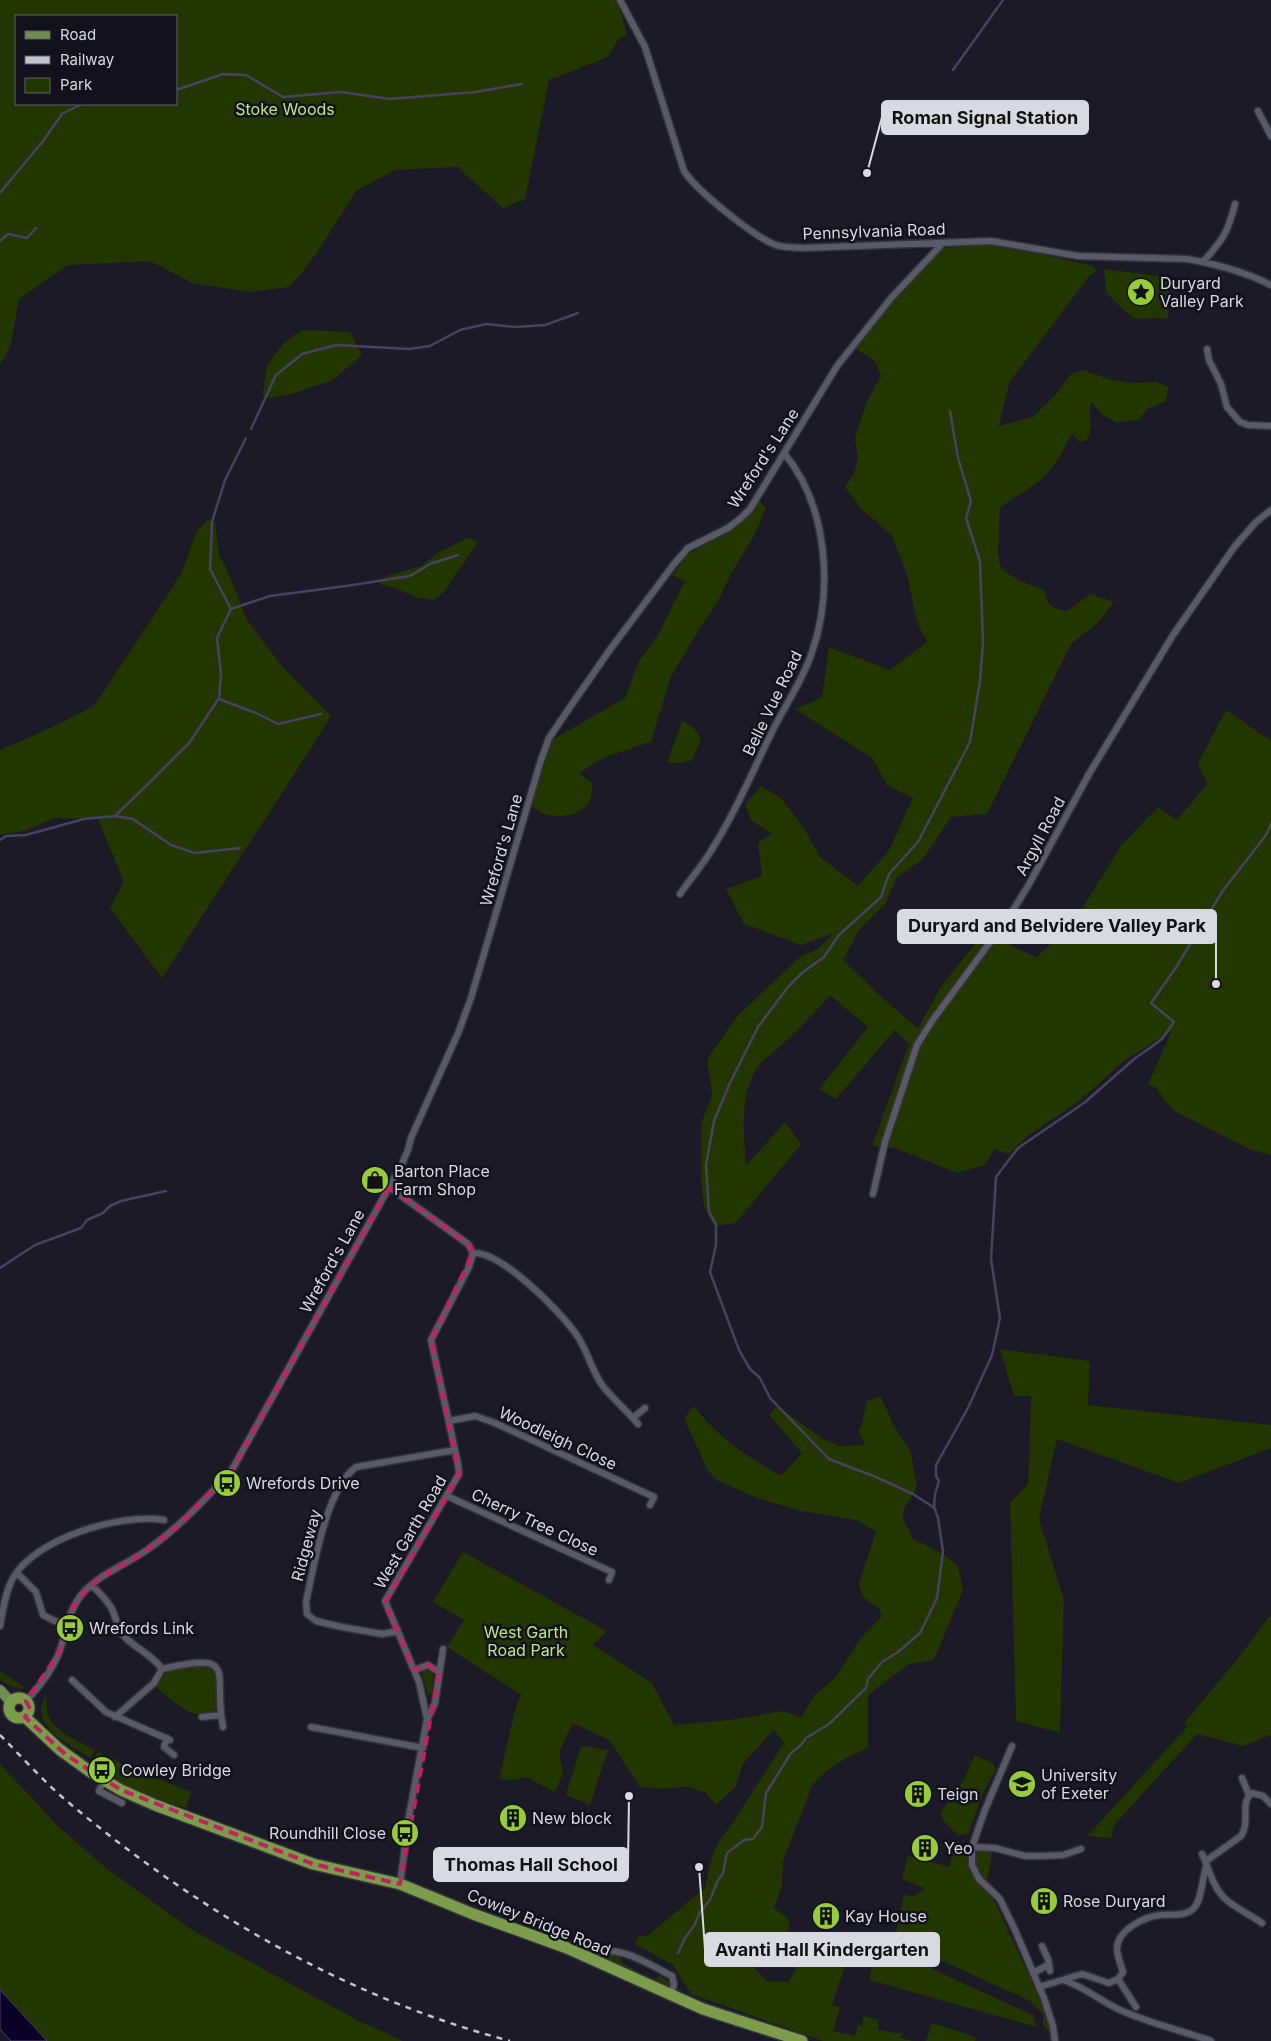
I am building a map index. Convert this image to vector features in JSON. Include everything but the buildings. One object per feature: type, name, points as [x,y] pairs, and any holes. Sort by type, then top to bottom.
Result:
[{"type":"highway","points":[[20,1698],[26,1701],[30,1709],[25,1717],[19,1719],[7,1711],[20,1698]]},
{"type":"highway","name":"Cowley Bridge Road","points":[[25,1717],[66,1755],[104,1781],[155,1805],[313,1864],[400,1884],[586,1957],[702,2009],[802,2041]]},
{"type":"main road","points":[[0,1690],[7,1711]]},
{"type":"street","name":"Pennsylvania Road","points":[[620,0],[645,47],[684,171],[695,186],[726,212],[777,246],[803,248],[888,243],[991,241],[1078,256],[1187,259],[1231,269],[1271,285]]},
{"type":"street","points":[[1258,111],[1271,136]]},
{"type":"street","points":[[1203,262],[1223,240],[1229,228],[1235,204]]},
{"type":"street","name":"Wreford's Lane","points":[[26,1701],[51,1668],[59,1652],[67,1624],[77,1602],[91,1585],[106,1574],[140,1555],[177,1527],[233,1468],[389,1186],[408,1150],[411,1138],[459,1031],[471,998],[549,738],[609,651],[688,548],[728,528],[750,509],[838,366],[892,297],[943,243]]},
{"type":"street","points":[[1208,349],[1209,360],[1221,384],[1227,407],[1240,422],[1248,425],[1271,426]]},
{"type":"street","name":"Belle Vue Road","points":[[680,894],[718,838],[771,734],[799,685],[812,654],[816,637],[824,571],[820,531],[812,501],[795,466],[784,453]]},
{"type":"street","name":"Argyll Road","points":[[873,1194],[894,1111],[917,1045],[932,1021],[1019,900],[1089,774],[1173,635],[1235,546],[1256,522],[1271,510]]},
{"type":"street","points":[[389,1186],[468,1244],[473,1253],[487,1254],[522,1279],[565,1319],[577,1335],[602,1384],[638,1424]]},
{"type":"street","name":"West Garth Road","points":[[400,1884],[409,1816],[427,1719],[425,1704],[414,1670],[385,1601],[459,1474],[431,1340],[469,1267],[473,1253]]},
{"type":"street","points":[[633,1418],[645,1408]]},
{"type":"street","name":"Woodleigh Close","points":[[449,1421],[480,1417],[656,1494],[650,1505]]},
{"type":"street","name":"Ridgeway","points":[[398,1631],[382,1634],[342,1627],[316,1621],[307,1614],[306,1602],[325,1520],[343,1484],[351,1471],[356,1467],[455,1450]]},
{"type":"street","name":"Cherry Tree Close","points":[[447,1496],[613,1569],[609,1580]]},
{"type":"street","points":[[0,1626],[10,1584],[17,1572],[30,1558],[59,1541],[87,1529],[117,1520],[164,1520]]},
{"type":"street","points":[[17,1572],[36,1592],[43,1615],[67,1624]]},
{"type":"street","points":[[91,1585],[104,1597],[112,1609],[118,1629],[162,1669]]},
{"type":"street","name":"West Garth Road","points":[[427,1719],[435,1703],[443,1649]]},
{"type":"street","points":[[115,1716],[154,1683],[162,1669],[198,1662],[209,1662],[220,1671],[223,1727]]},
{"type":"street","points":[[414,1670],[428,1665],[439,1672]]},
{"type":"street","points":[[72,1680],[106,1712],[169,1739],[164,1747],[174,1755]]},
{"type":"street","points":[[202,1717],[221,1715]]},
{"type":"street","points":[[311,1727],[423,1748]]},
{"type":"street","points":[[1012,1746],[985,1810],[971,1856],[974,1871],[1000,1899],[1040,1987],[1053,2026],[1055,2041]]},
{"type":"street","points":[[1242,1778],[1249,1795]]},
{"type":"street","points":[[104,1781],[99,1791],[122,1803]]},
{"type":"street","points":[[1040,1987],[1082,1974],[1108,1984],[1118,1979],[1123,1972],[1117,1951],[1122,1935],[1134,1926],[1154,1916],[1185,1914],[1190,1911],[1196,1905],[1206,1864],[1244,1832],[1246,1801],[1249,1795],[1252,1793],[1260,1794],[1271,1804]]},
{"type":"street","points":[[972,1848],[995,1848],[1025,1856],[1063,1855],[1081,1849]]},
{"type":"street","points":[[1202,1854],[1218,1892],[1262,1922]]},
{"type":"street","points":[[1033,1973],[1049,1968],[1048,1959],[1042,1946]]},
{"type":"street","points":[[586,1957],[604,1950],[626,1953],[672,1976],[674,1984],[671,1996]]},
{"type":"street","points":[[1118,1979],[1136,2007]]},
{"type":"street","points":[[1063,1980],[1076,1984],[1118,2009],[1192,2038],[1211,2041]]},
{"type":"highlighted area","points":[[389,1187],[468,1244],[473,1253],[431,1340],[459,1474],[385,1603],[414,1670],[428,1665],[439,1672],[400,1884],[313,1864],[121,1790],[66,1755],[25,1717],[30,1709],[26,1701],[59,1653],[71,1610],[82,1595],[98,1579],[140,1555],[177,1527],[233,1468]]},
{"type":"green space","name":"Stoke Woods","points":[[0,0],[621,0],[620,9],[627,35],[619,38],[608,57],[549,80],[525,199],[503,208],[457,167],[395,170],[356,191],[320,248],[289,287],[249,292],[192,283],[150,261],[68,265],[19,299],[10,348],[0,364]]},
{"type":"green space","points":[[986,245],[1050,256],[1093,266],[1097,271],[1089,276],[1009,383],[999,426],[1033,417],[1056,394],[1071,374],[1083,370],[1111,380],[1134,383],[1157,382],[1168,387],[1166,401],[1147,409],[1139,420],[1117,422],[1102,415],[1092,402],[1090,406],[1090,429],[1087,440],[1079,442],[1072,433],[1064,450],[1045,476],[1000,508],[998,554],[1001,569],[1020,581],[1044,590],[1051,605],[1058,609],[1067,611],[1090,594],[1114,602],[1100,621],[1071,644],[987,814],[951,817],[923,859],[897,877],[886,903],[859,930],[843,960],[888,1003],[918,1028],[942,985],[1003,909],[1018,913],[1008,932],[1011,946],[1036,957],[1077,922],[1078,915],[1121,846],[1158,807],[1177,820],[1207,784],[1198,763],[1226,710],[1271,741],[1271,1155],[1249,1149],[1174,1111],[1158,1092],[1158,1089],[1148,1084],[1172,1031],[1125,1060],[1078,1102],[1026,1137],[1009,1154],[994,1149],[985,1165],[957,1173],[895,1148],[872,1146],[909,1044],[895,1030],[836,1099],[819,1089],[868,1027],[830,995],[799,1029],[760,1064],[751,1079],[747,1091],[744,1116],[746,1166],[785,1122],[801,1144],[736,1223],[714,1226],[704,1207],[701,1179],[701,1124],[712,1095],[707,1059],[739,1014],[800,957],[818,949],[834,933],[801,945],[744,924],[726,889],[762,876],[758,842],[772,834],[751,820],[745,805],[761,786],[781,798],[804,828],[820,857],[858,886],[888,852],[913,798],[887,785],[872,758],[795,709],[822,698],[829,647],[890,670],[927,642],[917,622],[908,578],[892,535],[861,509],[845,487],[854,473],[858,458],[855,438],[867,401],[881,376],[875,361],[856,349],[895,296],[942,248]]},
{"type":"green space","points":[[1104,269],[1168,277],[1168,318],[1134,319],[1106,293]]},
{"type":"green space","points":[[302,330],[350,332],[362,355],[333,380],[292,394],[270,398],[263,395],[267,365],[283,344]]},
{"type":"green space","points":[[758,500],[766,508],[756,532],[731,574],[718,601],[671,676],[651,742],[605,757],[579,773],[592,783],[590,800],[580,811],[574,814],[558,816],[547,815],[537,810],[531,805],[552,740],[625,698],[639,661],[658,635],[685,581],[672,575],[687,555],[742,523]]},
{"type":"green space","points":[[207,520],[215,522],[219,555],[225,565],[247,620],[280,664],[331,716],[162,978],[110,908],[124,882],[98,819],[55,818],[23,831],[0,835],[0,750],[94,706],[181,574],[197,531]]},
{"type":"green space","points":[[468,538],[478,542],[444,592],[434,600],[418,598],[395,588],[379,584],[386,576],[421,566],[439,552]]},
{"type":"green space","points":[[682,721],[694,728],[701,740],[692,760],[681,763],[667,763]]},
{"type":"green space","points":[[1000,1349],[1090,1361],[1088,1405],[1271,1425],[1271,1448],[1179,1483],[1057,1439],[1039,1519],[1064,1600],[1060,1733],[1016,1721],[1010,1503],[1028,1484],[1031,1396],[1014,1396]]},
{"type":"green space","name":"West Garth Road Park","points":[[880,1396],[893,1425],[910,1450],[915,1474],[917,1487],[904,1509],[903,1518],[913,1539],[943,1554],[958,1566],[963,1590],[934,1660],[909,1664],[868,1695],[868,1748],[846,1758],[825,1772],[813,1784],[783,1861],[782,1886],[774,1908],[789,1919],[787,1956],[763,1948],[756,1949],[751,1941],[746,1946],[750,1961],[766,1981],[788,1982],[797,1968],[799,1942],[837,1952],[839,1944],[862,1950],[860,1960],[848,1957],[832,2005],[840,2007],[833,2031],[855,2036],[858,2025],[862,2026],[864,2016],[879,2020],[878,2030],[902,2034],[901,2038],[913,2041],[823,2041],[691,1994],[673,1965],[635,1944],[638,1936],[647,1936],[705,1888],[715,1849],[784,1743],[774,1730],[743,1763],[736,1786],[716,1805],[705,1792],[687,1787],[658,1789],[640,1787],[609,1740],[573,1723],[559,1752],[563,1773],[555,1792],[526,1777],[515,1780],[499,1779],[516,1706],[521,1695],[447,1647],[464,1620],[433,1602],[463,1552],[607,1631],[593,1645],[652,1683],[674,1725],[731,1720],[782,1711],[801,1717],[814,1696],[836,1677],[860,1639],[881,1617],[880,1609],[864,1597],[859,1584],[876,1531],[856,1520],[801,1511],[757,1498],[717,1480],[708,1471],[684,1418],[694,1406],[723,1437],[757,1462],[781,1476],[802,1453],[769,1415],[777,1406],[823,1439],[840,1446],[865,1445],[858,1430],[862,1424],[867,1401]]},
{"type":"green space","points":[[1271,1614],[1271,1735],[1243,1746],[1197,1734],[1115,1824],[1111,1838],[1087,1836],[1187,1727],[1184,1723],[1240,1656]]},
{"type":"green space","points":[[195,1665],[207,1666],[215,1670],[219,1697],[214,1711],[199,1714],[188,1711],[176,1704],[156,1687],[167,1671]]},
{"type":"green space","points":[[425,1670],[433,1675],[432,1693],[428,1695],[422,1673]]},
{"type":"green space","points":[[0,1671],[24,1687],[21,1689],[8,1685],[0,1679]]},
{"type":"green space","points":[[45,1695],[48,1715],[51,1721],[68,1736],[95,1750],[90,1758],[60,1739],[47,1726],[41,1711]]},
{"type":"green space","points":[[581,1746],[608,1750],[590,1805],[566,1795]]},
{"type":"green space","points":[[98,1752],[136,1770],[191,1792],[186,1808],[144,1794],[120,1782],[93,1760]]},
{"type":"green space","points":[[975,1755],[992,1763],[996,1769],[984,1791],[968,1834],[959,1836],[945,1823],[940,1813],[964,1779]]},
{"type":"green space","points":[[0,1764],[58,1826],[106,1868],[192,1930],[357,2020],[403,2041],[47,2041],[0,1989]]},
{"type":"green space","points":[[955,1847],[966,1849],[968,1853],[975,1854],[980,1849],[992,1850],[988,1878],[982,1887],[995,1902],[1045,2010],[1050,2034],[1043,2025],[1043,2014],[1030,2001],[899,1941],[895,1936],[904,1895],[913,1896],[923,1891],[924,1887],[902,1879],[908,1856],[949,1867]]},
{"type":"green space","points":[[882,1946],[1033,2015],[1037,2027],[869,1980],[877,1947]]},
{"type":"green space","points":[[606,1954],[618,1955],[622,1963],[653,1980],[657,1979],[660,1975],[670,1985],[665,1987],[605,1959]]},
{"type":"green space","points":[[932,2023],[976,2037],[975,2041],[926,2041]]},
{"type":"shaded area","points":[[0,1989],[47,2041],[11,2041],[0,2029]]},
{"type":"waterway","points":[[953,70],[1003,0]]},
{"type":"waterway","points":[[178,89],[223,74],[246,75],[283,97],[341,92],[390,99],[475,92],[522,84]]},
{"type":"waterway","points":[[0,193],[43,141],[62,114],[80,105]]},
{"type":"waterway","points":[[0,241],[8,234],[27,238],[36,228]]},
{"type":"waterway","points":[[251,429],[276,375],[302,354],[337,345],[409,349],[430,346],[460,330],[486,324],[515,327],[545,325],[578,313]]},
{"type":"waterway","points":[[933,1507],[913,1494],[829,1459],[770,1398],[760,1378],[750,1369],[739,1350],[710,1272],[716,1245],[716,1224],[709,1212],[706,1165],[714,1121],[730,1083],[758,1027],[788,987],[803,972],[824,957],[839,935],[881,897],[889,874],[918,842],[970,742],[980,681],[983,642],[980,561],[966,518],[971,501],[958,458],[950,411]]},
{"type":"waterway","points":[[231,609],[210,569],[212,522],[225,480],[246,438]]},
{"type":"waterway","points":[[0,840],[6,836],[26,835],[84,819],[115,816],[148,784],[190,742],[219,698],[221,674],[217,638],[231,609],[270,596],[410,576],[430,564],[458,555]]},
{"type":"waterway","points":[[219,699],[256,713],[278,724],[321,714]]},
{"type":"waterway","points":[[115,816],[133,819],[171,845],[195,853],[240,848]]},
{"type":"waterway","points":[[678,1953],[700,1912],[710,1900],[723,1873],[727,1853],[744,1840],[753,1839],[762,1827],[766,1793],[791,1753],[806,1738],[829,1724],[866,1688],[868,1679],[882,1662],[898,1652],[920,1633],[937,1598],[943,1551],[938,1518],[934,1507],[939,1481],[936,1476],[936,1465],[968,1408],[992,1355],[1000,1318],[991,1259],[996,1177],[1018,1148],[1084,1103],[1133,1060],[1162,1039],[1174,1022],[1151,1003],[1175,969],[1222,892],[1266,835],[1271,824]]},
{"type":"waterway","points":[[0,1268],[35,1245],[81,1228],[87,1220],[103,1213],[110,1206],[121,1201],[166,1191]]},
{"type":"railway","points":[[0,1735],[68,1802],[118,1842],[221,1914],[276,1946],[332,1975],[449,2023],[510,2041]]},
{"type":"place","name":"Roman Signal Station","points":[[867,173]]},
{"type":"place","name":"Duryard Valley Park","points":[[1141,292]]},
{"type":"place","name":"Duryard and Belvidere Valley Park","points":[[1216,984]]},
{"type":"place","name":"Barton Place Farm Shop","points":[[375,1180]]},
{"type":"place","name":"Wrefords Drive","points":[[227,1483]]},
{"type":"place","name":"Wrefords Link","points":[[70,1628]]},
{"type":"place","name":"Cowley Bridge","points":[[102,1770]]},
{"type":"place","name":"University of Exeter","points":[[1022,1784]]},
{"type":"place","name":"Teign","points":[[918,1794]]},
{"type":"place","name":"Thomas Hall School","points":[[629,1796]]},
{"type":"place","name":"New block","points":[[513,1818]]},
{"type":"place","name":"Roundhill Close","points":[[405,1833]]},
{"type":"place","name":"Yeo","points":[[925,1848]]},
{"type":"place","name":"Avanti Hall Kindergarten","points":[[699,1867]]},
{"type":"place","name":"Rose Duryard","points":[[1044,1901]]},
{"type":"place","name":"Kay House","points":[[826,1916]]}]
